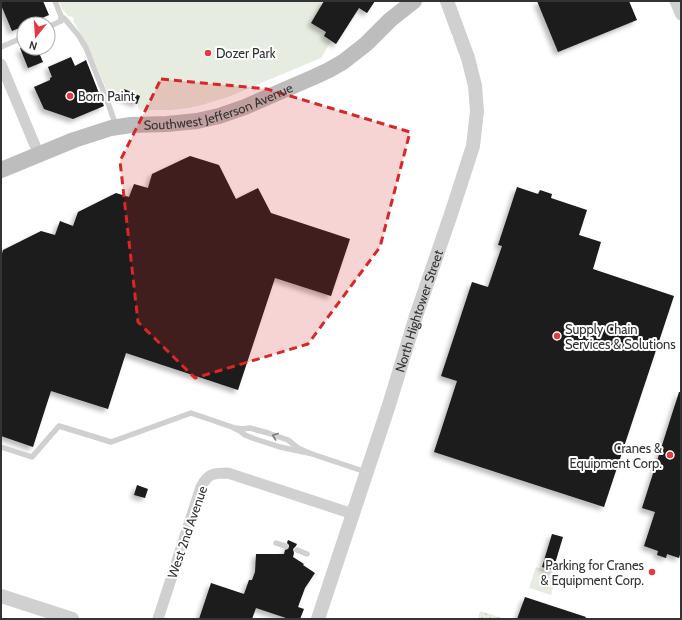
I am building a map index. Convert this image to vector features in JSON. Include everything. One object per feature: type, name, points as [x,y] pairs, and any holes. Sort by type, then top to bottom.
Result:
[{"type":"main road","name":"Southwest Jefferson Avenue","points":[[1,170],[83,137],[116,127],[138,124],[182,124],[212,118],[245,107],[329,70],[349,58],[366,44],[390,20],[414,1]]},
{"type":"street","name":"North Hightower Street","points":[[318,619],[389,405],[416,316],[473,146],[477,111],[475,86],[468,58],[447,1]]},
{"type":"street","points":[[675,1],[681,15]]},
{"type":"street","points":[[1,64],[39,155]]},
{"type":"street","name":"West 2nd Avenue","points":[[158,619],[201,487],[210,475],[228,473],[353,514]]},
{"type":"street","points":[[1,596],[72,619]]},
{"type":"lane","points":[[55,1],[61,19]]},
{"type":"lane","points":[[61,19],[64,18],[79,36],[86,48],[116,127]]},
{"type":"lane","points":[[56,23],[61,19]]},
{"type":"lane","points":[[1,47],[16,40]]},
{"type":"lane","points":[[1,447],[32,457],[59,426],[110,442],[191,414],[232,427],[241,429],[250,428],[268,433],[288,440],[298,448],[310,453],[367,472]]},
{"type":"lane","points":[[232,427],[255,439],[280,447],[310,453]]},
{"type":"lane","points":[[276,543],[285,546]]},
{"type":"lane","points":[[296,550],[307,554]]},
{"type":"highlighted area","points":[[161,79],[267,89],[410,132],[380,247],[308,344],[195,378],[138,322],[120,161]]},
{"type":"shaded area","name":"Dozer Park","points":[[59,1],[375,1],[367,13],[359,8],[336,44],[331,41],[321,58],[228,97],[202,105],[171,110],[139,110],[137,103],[107,91],[88,46],[73,21],[74,19],[71,16],[69,17],[62,9]]},
{"type":"shaded area","points":[[536,567],[557,574],[551,595],[529,588]]},
{"type":"shaded area","points":[[480,611],[505,619],[478,619]]},
{"type":"building","points":[[1,1],[43,1],[49,15],[16,16],[16,29],[12,31],[1,5]]},
{"type":"building","points":[[324,1],[375,1],[367,13],[359,8],[336,44],[324,36],[326,32],[311,23]]},
{"type":"building","points":[[537,1],[629,1],[637,20],[558,52]]},
{"type":"building","points":[[23,56],[40,56],[43,62],[28,68]]},
{"type":"building","name":"Born Paint","points":[[71,57],[75,66],[86,60],[104,106],[73,119],[44,109],[34,87],[50,80],[52,77],[48,67]]},
{"type":"building","points":[[124,89],[140,96],[137,104],[120,97]]},
{"type":"building","points":[[190,156],[219,165],[236,199],[258,188],[271,213],[350,239],[331,296],[275,278],[238,390],[126,353],[108,409],[51,391],[33,447],[1,436],[1,257],[3,250],[41,231],[55,235],[60,221],[73,226],[78,212],[116,193],[129,197],[134,184],[148,188],[152,174]]},
{"type":"building","name":"Supply Chain Services & Solutions","points":[[517,187],[538,194],[540,190],[552,194],[551,198],[587,210],[579,235],[601,242],[593,269],[674,296],[604,507],[434,452],[457,381],[441,376],[472,282],[488,287],[502,246],[498,245]]},
{"type":"building","name":"Cranes & Equipment Corp.","points":[[679,392],[681,392],[681,551],[679,558],[667,554],[666,558],[657,555],[658,551],[644,546],[655,512],[642,508]]},
{"type":"building","points":[[137,485],[148,489],[145,498],[134,495]]},
{"type":"building","points":[[552,534],[563,537],[553,570],[542,567]]},
{"type":"building","points":[[288,540],[297,544],[293,549],[293,557],[315,573],[305,588],[298,607],[304,609],[300,619],[289,619],[256,608],[252,619],[199,619],[211,583],[244,594],[249,580],[252,580],[255,572],[256,554],[284,554],[285,550],[289,547],[287,543]]},
{"type":"building","points":[[525,597],[586,617],[585,619],[517,619]]},
{"type":"place","name":"Dozer Park","points":[[208,53]]},
{"type":"place","name":"Born Paint","points":[[70,96]]},
{"type":"place","name":"Supply Chain Services & Solutions","points":[[557,336]]},
{"type":"place","name":"Cranes & Equipment Corp.","points":[[670,455]]},
{"type":"place","name":"Parking for Cranes & Equipment Corp.","points":[[652,572]]}]
